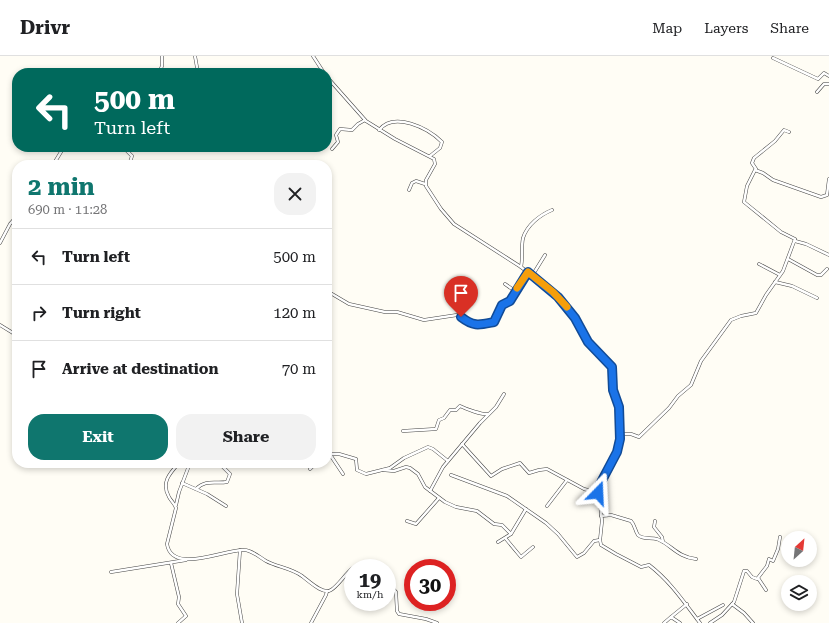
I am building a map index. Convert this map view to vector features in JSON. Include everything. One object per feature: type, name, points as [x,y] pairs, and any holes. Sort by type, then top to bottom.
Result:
[{"type":"street","points":[[161,68],[162,56]]},
{"type":"street","points":[[195,56],[197,68]]},
{"type":"street","points":[[313,56],[321,68]]},
{"type":"street","points":[[773,58],[818,79],[824,73],[829,76]]},
{"type":"street","points":[[332,83],[365,120],[379,130],[435,160],[435,164],[425,184]]},
{"type":"street","points":[[818,92],[824,84],[829,84]]},
{"type":"street","points":[[332,149],[337,145],[338,142],[336,135],[340,129],[352,130],[365,120]]},
{"type":"street","points":[[379,130],[384,124],[392,122],[412,124],[424,130],[442,142],[440,148],[430,156]]},
{"type":"street","points":[[789,132],[784,130],[775,141],[754,158],[752,163],[756,170],[773,180],[821,197],[827,195],[829,179]]},
{"type":"street","points":[[756,170],[747,186],[744,202],[781,232],[794,237],[795,241],[806,244],[829,255]]},
{"type":"street","points":[[409,190],[412,183],[416,180],[425,184],[441,209],[454,224],[521,267],[553,292],[575,318],[588,342],[612,367],[612,385],[619,407],[620,434],[617,452],[602,480],[598,493],[601,516],[601,545],[641,567],[649,565],[676,590],[700,623]]},
{"type":"street","points":[[521,267],[523,243],[526,233],[535,221],[552,210]]},
{"type":"street","points":[[0,243],[12,222]]},
{"type":"street","points":[[620,434],[633,435],[638,438],[641,436],[669,408],[678,396],[691,385],[701,361],[731,320],[756,313],[780,275],[795,241]]},
{"type":"street","points":[[532,276],[545,256]]},
{"type":"street","points":[[788,259],[817,275],[820,275],[828,269]]},
{"type":"street","points":[[759,264],[780,275]]},
{"type":"street","points":[[332,295],[344,303],[360,307],[385,312],[397,312],[424,320],[458,315],[471,324],[477,325],[495,321],[502,305],[510,301],[528,272]]},
{"type":"street","points":[[776,282],[792,286],[817,298]]},
{"type":"street","points":[[505,284],[515,291]]},
{"type":"street","points":[[0,326],[12,332]]},
{"type":"street","points":[[430,491],[443,467],[504,394]]},
{"type":"street","points":[[403,431],[436,429],[439,420],[444,418],[450,410],[456,411],[460,406],[475,410],[481,414],[488,414]]},
{"type":"street","points":[[462,444],[491,476],[502,469],[520,463],[529,473],[545,469],[584,489],[598,493]]},
{"type":"street","points":[[332,454],[346,455],[356,459],[356,469],[366,474],[390,468],[404,458],[428,447],[433,449],[448,461]]},
{"type":"street","points":[[332,459],[343,474]]},
{"type":"street","points":[[383,470],[394,471],[406,467],[410,468],[418,474],[425,487],[439,498],[456,507],[475,510],[494,524],[502,525],[511,534]]},
{"type":"street","points":[[175,468],[169,475],[165,485],[170,499],[176,506]]},
{"type":"street","points":[[188,468],[182,483],[167,547],[169,551],[178,558],[188,560]]},
{"type":"street","points":[[196,489],[201,484],[208,482],[227,482],[230,474],[224,468]]},
{"type":"street","points":[[451,475],[500,493],[537,516],[558,534],[576,557],[584,553],[594,541],[600,540]]},
{"type":"street","points":[[548,506],[567,480]]},
{"type":"street","points":[[182,483],[226,506]]},
{"type":"street","points":[[407,521],[416,524],[439,498]]},
{"type":"street","points":[[498,542],[506,539],[511,534],[526,509]]},
{"type":"street","points":[[601,516],[611,514],[631,521],[639,536],[655,538],[673,551],[689,558],[696,559]]},
{"type":"street","points":[[655,521],[654,528],[662,537],[662,542]]},
{"type":"street","points":[[758,578],[766,567],[769,559],[774,561],[780,537]]},
{"type":"street","points":[[506,539],[521,557],[533,547]]},
{"type":"street","points":[[240,550],[237,594],[242,623]]},
{"type":"street","points":[[111,572],[172,563],[240,550],[249,550],[266,561],[297,572],[319,588],[327,591],[332,589],[344,576]]},
{"type":"street","points":[[172,563],[179,597],[178,604],[186,616],[178,623]]},
{"type":"street","points":[[710,623],[732,604],[736,597],[743,571],[747,571],[753,578],[758,578],[766,590]]},
{"type":"street","points":[[312,623],[326,596],[327,591]]},
{"type":"street","points":[[396,592],[397,611],[399,614],[426,619],[437,623]]},
{"type":"street","points":[[664,623],[687,604]]},
{"type":"street","points":[[732,604],[744,613],[753,623]]},
{"type":"street","points":[[697,619],[723,605]]},
{"type":"street","points":[[671,617],[680,623]]},
{"type":"slow traffic","points":[[517,288],[528,272],[553,292],[567,307]]},
{"type":"route","points":[[461,317],[471,324],[477,325],[494,322],[502,305],[510,301],[528,272],[553,292],[571,311],[588,342],[606,359],[612,367],[612,385],[619,407],[620,439],[618,448],[616,456],[598,488],[598,493]]}]
